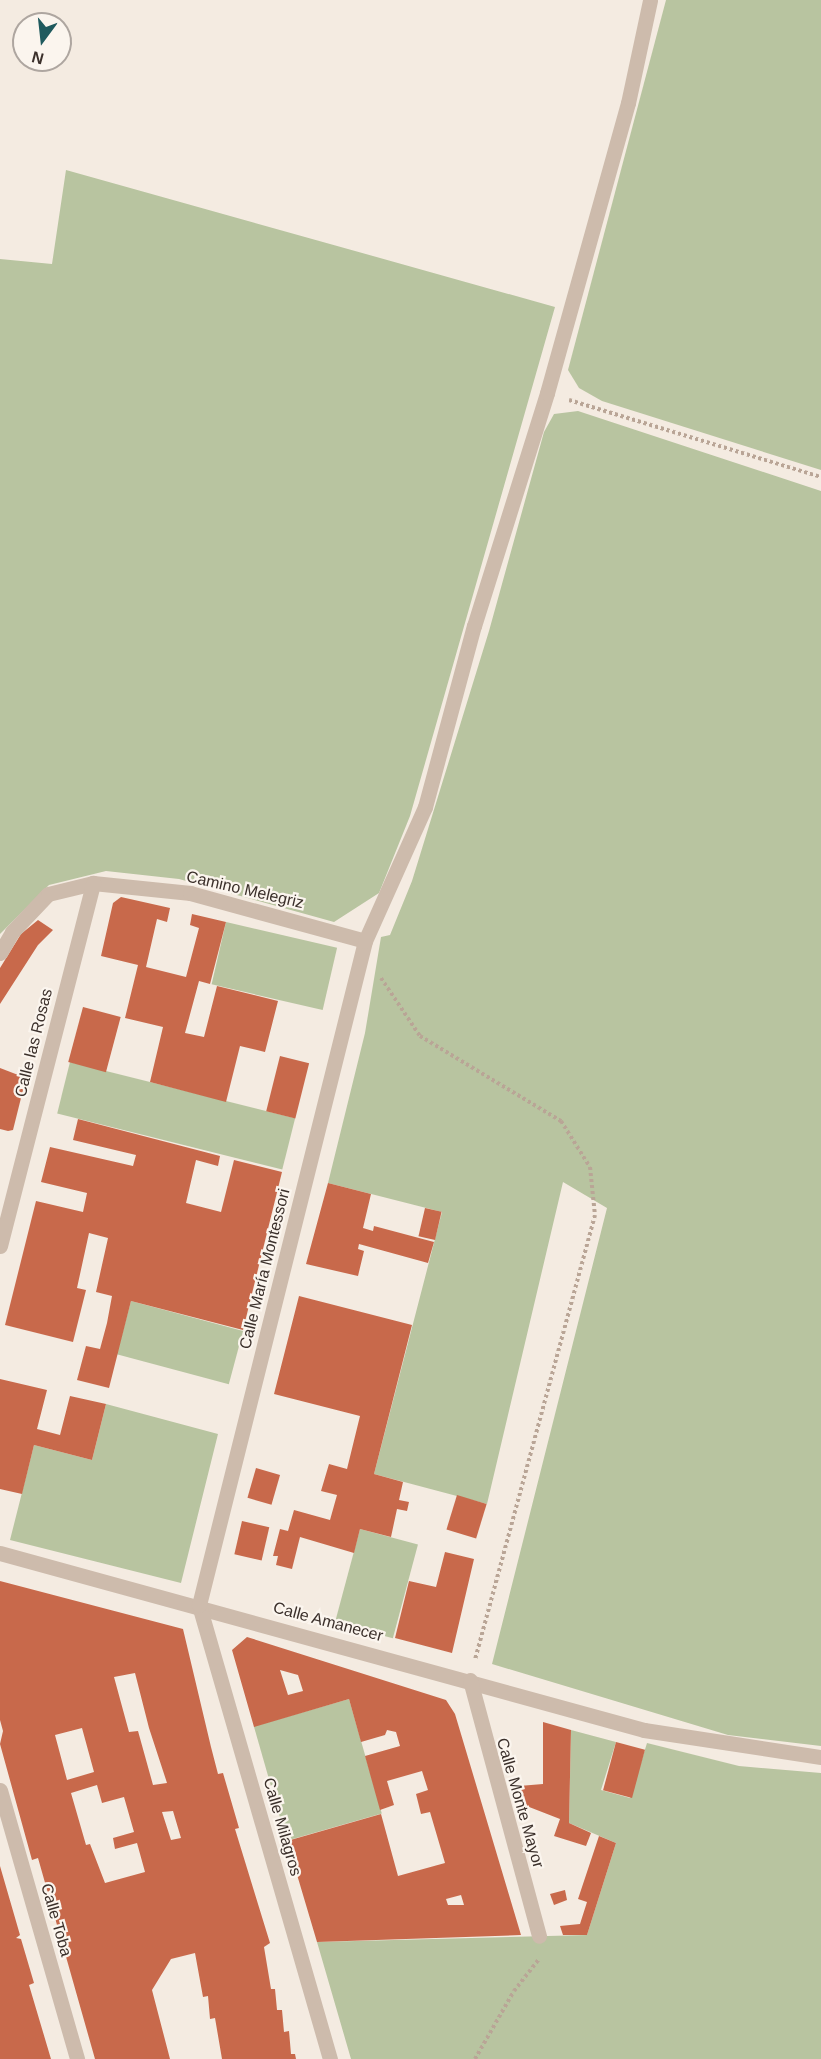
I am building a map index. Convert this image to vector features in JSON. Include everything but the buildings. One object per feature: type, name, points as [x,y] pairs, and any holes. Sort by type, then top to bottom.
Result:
[{"type":"street","name":"Calle María Montessori","points":[[199,1605],[365,941],[425,807],[474,626],[547,393],[628,104],[650,0]]},
{"type":"street","name":"Camino Melegriz","points":[[0,953],[12,932],[48,894],[93,883],[190,893],[365,941]]},
{"type":"street","name":"Calle las Rosas","points":[[0,1246],[93,883]]},
{"type":"street","name":"Calle Amanecer","points":[[0,1553],[199,1605],[644,1730],[821,1757]]},
{"type":"street","name":"Calle Milagros","points":[[199,1605],[330,2059]]},
{"type":"street","name":"Calle Monte Mayor","points":[[470,1680],[539,1936]]},
{"type":"street","name":"Calle Toba","points":[[0,1790],[77,2059]]},
{"type":"path","points":[[547,393],[821,477]]},
{"type":"path","points":[[365,941],[387,992],[420,1036],[561,1121],[590,1167],[595,1215],[470,1680]]},
{"type":"path","points":[[475,2059],[514,1991],[550,1945],[539,1936]]},
{"type":"green space","points":[[666,0],[821,0],[821,470],[602,401],[579,388],[568,370]]},
{"type":"green space","points":[[66,170],[555,307],[410,816],[379,893],[334,922],[179,879],[106,871],[49,885],[0,934],[0,259],[52,264]]},
{"type":"green space","points":[[578,411],[821,491],[821,1746],[728,1735],[492,1664],[607,1208],[563,1182],[487,1504],[374,1474],[442,1212],[328,1183],[365,1033],[381,937],[390,935],[412,881],[489,631],[544,432],[554,414]]},
{"type":"green space","points":[[226,922],[337,948],[323,1010],[212,984]]},
{"type":"green space","points":[[70,1062],[295,1118],[282,1170],[57,1113]]},
{"type":"green space","points":[[131,1301],[243,1331],[229,1384],[117,1354]]},
{"type":"green space","points":[[106,1404],[218,1434],[181,1583],[10,1540],[34,1445],[92,1460]]},
{"type":"green space","points":[[360,1529],[418,1545],[393,1638],[335,1623]]},
{"type":"green space","points":[[349,1699],[382,1813],[287,1841],[254,1726]]},
{"type":"green space","points":[[571,1730],[616,1742],[601,1790],[630,1798],[647,1743],[739,1766],[821,1773],[821,2059],[351,2059],[317,1942],[587,1935],[616,1843],[569,1823]]}]
